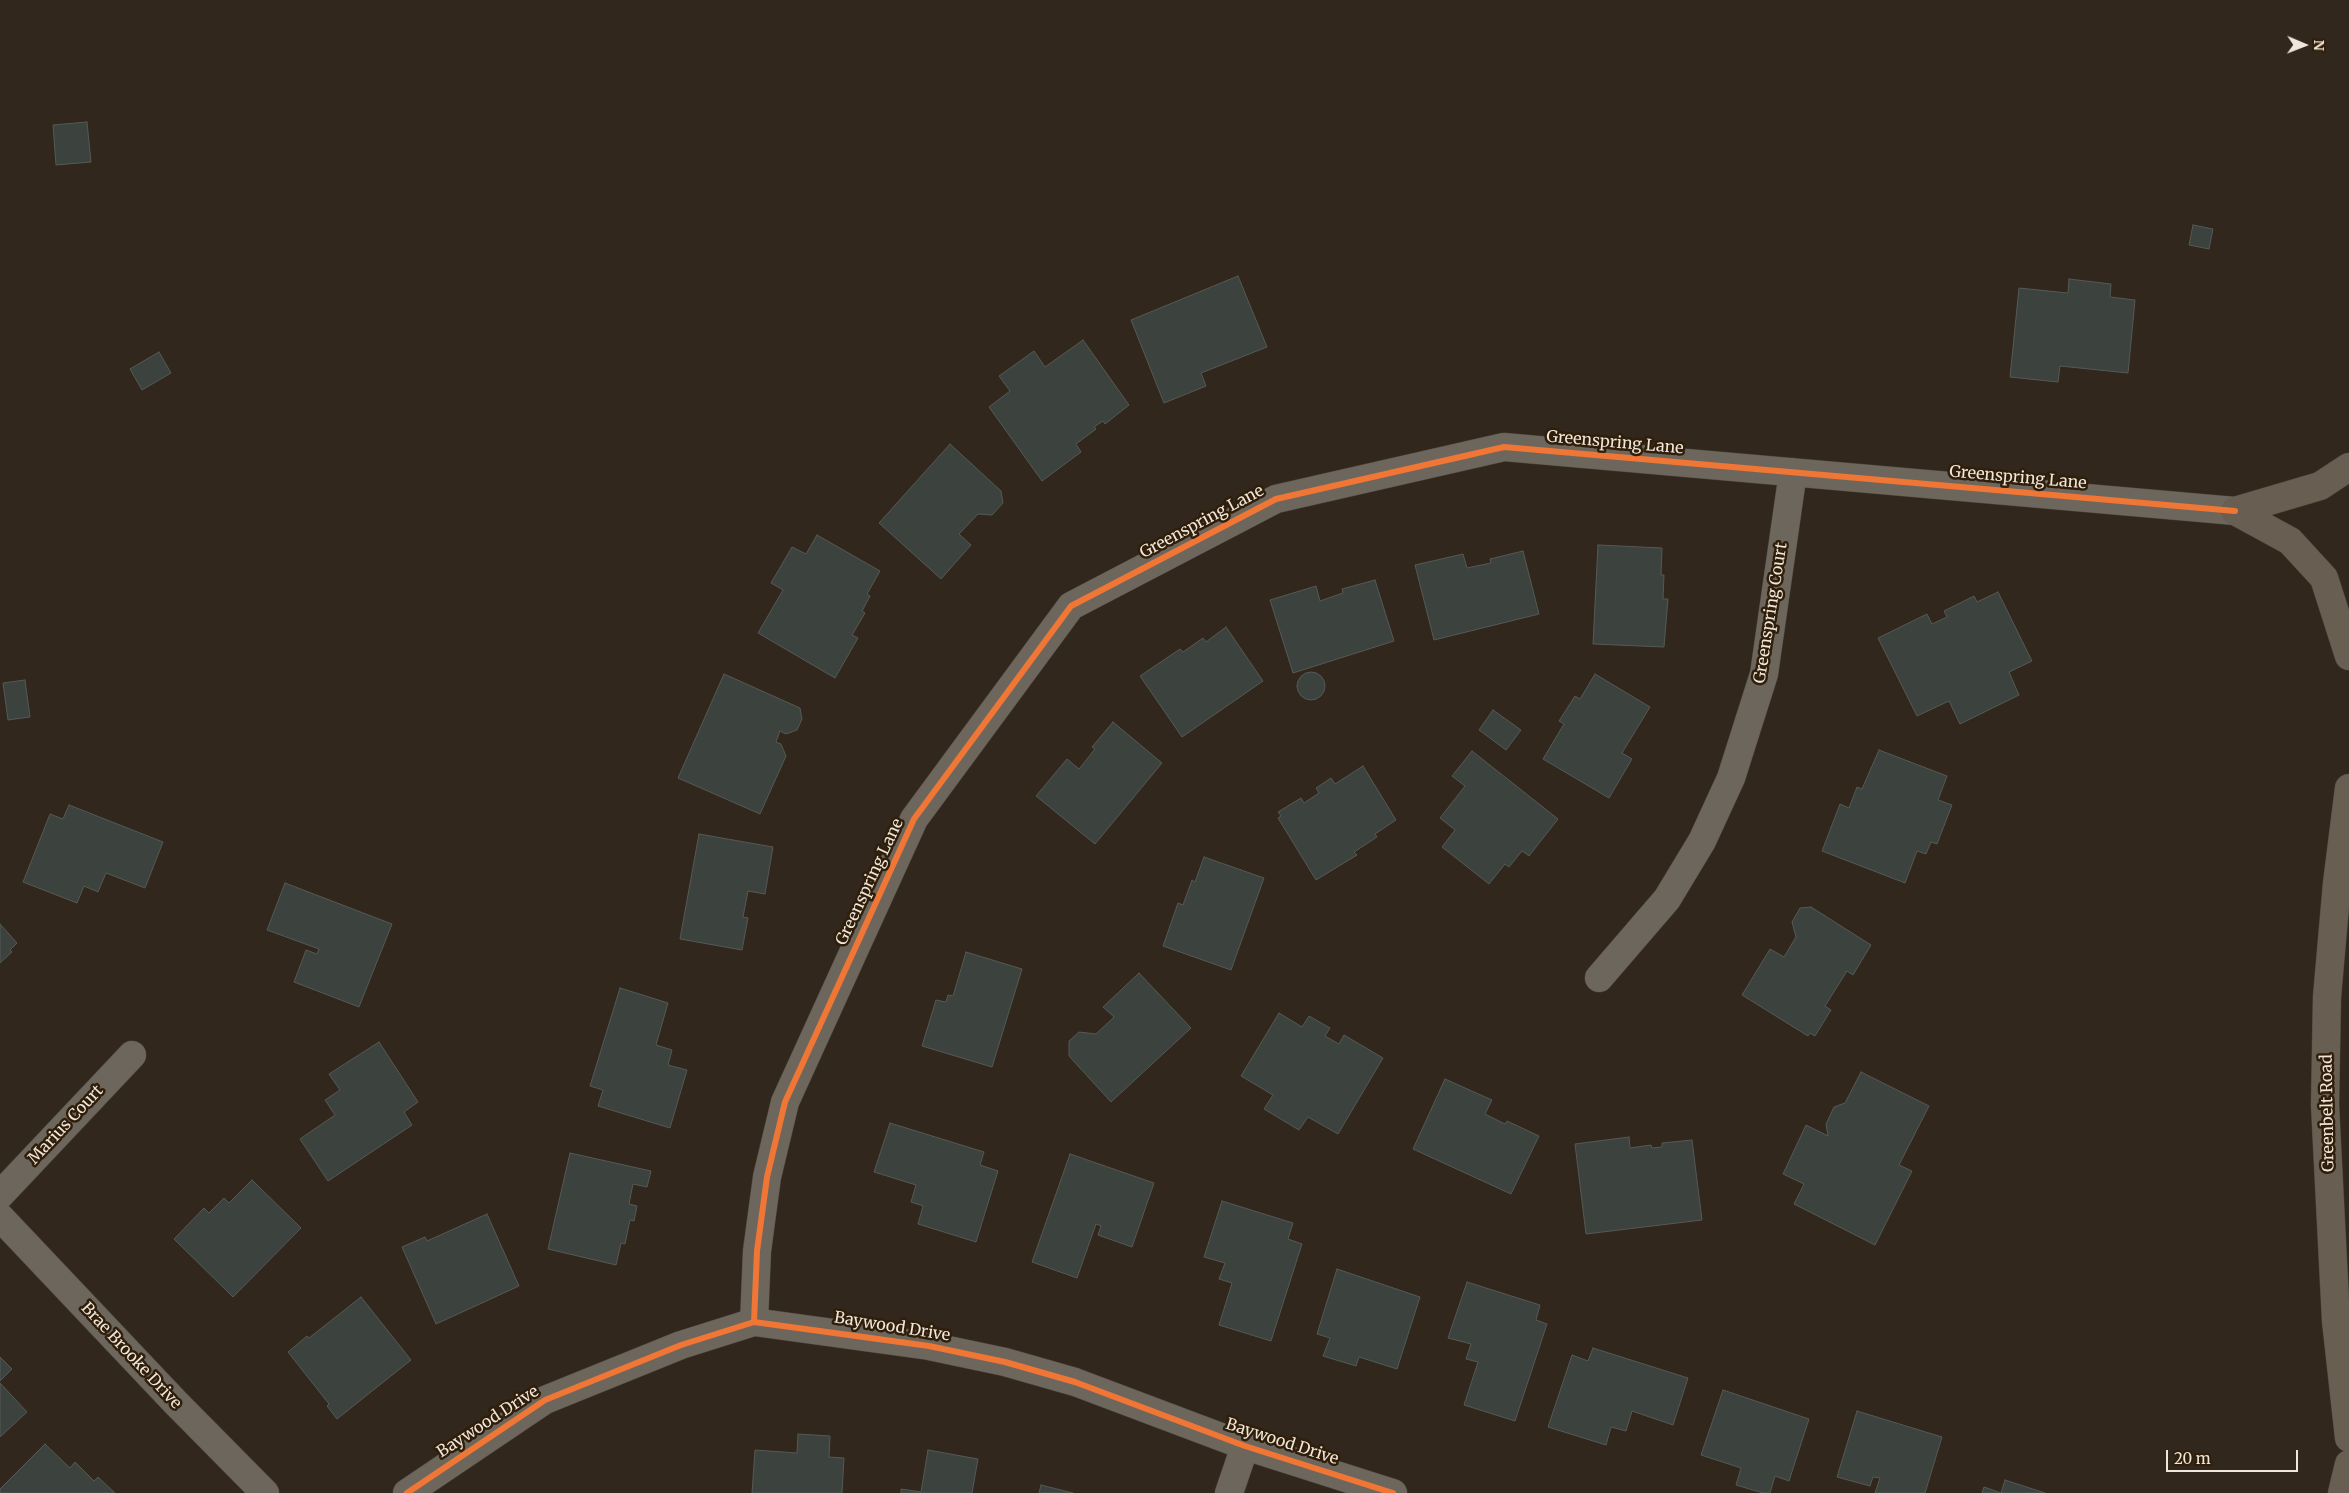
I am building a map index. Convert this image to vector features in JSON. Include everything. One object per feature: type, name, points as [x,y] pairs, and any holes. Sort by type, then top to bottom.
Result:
[{"type":"main road","points":[[2235,511],[2320,486],[2349,467]]},
{"type":"main road","points":[[2235,511],[2290,542],[2324,578],[2349,656]]},
{"type":"main road","name":"Greenbelt Road","points":[[2349,788],[2337,883],[2327,997],[2326,1105],[2336,1321],[2349,1438]]},
{"type":"main road","points":[[2342,1493],[2349,1464]]},
{"type":"street","name":"Greenspring Lane","points":[[754,1322],[757,1251],[767,1177],[785,1102],[914,819],[1071,606],[1276,499],[1504,447],[2235,511]]},
{"type":"street","name":"Greenspring Court","points":[[1599,978],[1667,899],[1702,841],[1731,778],[1764,674],[1793,472]]},
{"type":"street","name":"Marius Court","points":[[0,1195],[132,1055]]},
{"type":"street","name":"Brae Brooke Drive","points":[[0,1217],[176,1403],[265,1493]]},
{"type":"street","name":"Baywood Drive","points":[[407,1493],[546,1400],[681,1345],[754,1322],[909,1343],[1005,1362],[1076,1382],[1245,1446],[1393,1493]]},
{"type":"street","points":[[1229,1493],[1245,1446]]},
{"type":"building","points":[[87,122],[91,162],[56,165],[53,125]]},
{"type":"building","points":[[2193,225],[2213,229],[2209,249],[2189,245]]},
{"type":"building","points":[[1238,276],[1267,347],[1201,373],[1206,386],[1164,403],[1131,320]]},
{"type":"building","points":[[2069,279],[2111,284],[2110,297],[2135,300],[2128,373],[2060,366],[2058,382],[2010,377],[2019,288],[2068,293]]},
{"type":"building","points":[[1083,340],[1129,405],[1105,424],[1103,421],[1094,427],[1096,429],[1076,444],[1081,452],[1042,481],[989,407],[1010,391],[999,376],[1034,351],[1045,367]]},
{"type":"building","points":[[159,352],[171,373],[142,390],[130,369]]},
{"type":"building","points":[[950,444],[1001,491],[1003,503],[992,515],[978,514],[959,534],[971,545],[941,579],[879,523]]},
{"type":"building","points":[[817,535],[880,571],[867,594],[870,596],[862,611],[865,613],[852,635],[858,638],[835,678],[758,633],[783,590],[771,583],[792,547],[806,554]]},
{"type":"building","points":[[1598,545],[1662,548],[1661,575],[1664,575],[1663,599],[1668,599],[1664,647],[1593,644]]},
{"type":"building","points":[[1523,551],[1539,614],[1434,640],[1415,565],[1463,554],[1467,568],[1491,563],[1490,559]]},
{"type":"building","points":[[1375,580],[1394,641],[1293,673],[1270,600],[1316,586],[1320,601],[1343,593],[1342,589]]},
{"type":"building","points":[[1998,592],[2032,661],[2009,672],[2019,695],[1960,724],[1949,701],[1917,716],[1878,638],[1927,614],[1932,624],[1947,617],[1944,611],[1974,596],[1977,602]]},
{"type":"building","points":[[1226,627],[1263,681],[1182,737],[1140,676],[1180,649],[1183,652],[1203,638],[1206,642]]},
{"type":"building","points":[[1311,672],[1321,676],[1325,686],[1321,696],[1311,700],[1301,696],[1297,686],[1301,676]]},
{"type":"building","points":[[724,674],[800,708],[802,719],[797,730],[786,734],[780,731],[776,742],[781,744],[786,756],[760,814],[678,778]]},
{"type":"building","points":[[1595,674],[1650,707],[1622,753],[1632,759],[1609,798],[1543,759],[1564,724],[1559,721],[1575,696],[1580,699]]},
{"type":"building","points":[[25,680],[30,717],[8,720],[3,683]]},
{"type":"building","points":[[1493,710],[1521,730],[1506,750],[1479,730]]},
{"type":"building","points":[[1113,722],[1162,763],[1095,844],[1036,796],[1067,759],[1079,769],[1095,749],[1092,747]]},
{"type":"building","points":[[1879,750],[1947,776],[1938,800],[1952,805],[1937,844],[1931,842],[1926,854],[1917,851],[1905,883],[1822,851],[1840,804],[1849,808],[1857,787],[1862,789]]},
{"type":"building","points":[[1472,751],[1558,819],[1529,856],[1522,851],[1509,867],[1505,864],[1489,884],[1442,847],[1455,830],[1440,818],[1465,786],[1452,776]]},
{"type":"building","points":[[1363,766],[1396,820],[1375,834],[1377,837],[1354,852],[1357,855],[1316,880],[1278,818],[1281,816],[1278,812],[1301,798],[1304,803],[1319,793],[1316,788],[1331,778],[1335,784]]},
{"type":"building","points":[[69,805],[163,842],[145,888],[106,873],[98,892],[84,886],[77,903],[23,882],[50,814],[63,819]]},
{"type":"building","points":[[699,834],[773,847],[765,894],[748,891],[743,917],[748,918],[742,950],[680,939]]},
{"type":"building","points":[[1204,857],[1264,878],[1231,970],[1163,946],[1178,903],[1183,905],[1192,880],[1195,882]]},
{"type":"building","points":[[285,883],[392,924],[359,1007],[294,982],[306,950],[317,954],[319,949],[267,930]]},
{"type":"building","points":[[1811,907],[1871,945],[1853,975],[1847,971],[1825,1006],[1831,1010],[1815,1036],[1810,1033],[1808,1036],[1742,995],[1770,949],[1784,957],[1796,937],[1792,922],[1800,908]]},
{"type":"building","points":[[0,924],[17,943],[10,950],[12,952],[0,963]]},
{"type":"building","points":[[966,952],[1022,969],[992,1067],[922,1046],[936,1000],[946,1002],[948,995],[953,996]]},
{"type":"building","points":[[1139,973],[1191,1028],[1111,1102],[1069,1056],[1069,1041],[1079,1032],[1096,1034],[1114,1017],[1103,1007]]},
{"type":"building","points":[[620,988],[668,1003],[656,1045],[672,1050],[668,1065],[687,1070],[670,1128],[598,1106],[603,1090],[590,1086]]},
{"type":"building","points":[[1279,1013],[1302,1027],[1309,1016],[1330,1028],[1325,1036],[1339,1044],[1344,1035],[1383,1058],[1338,1134],[1308,1117],[1299,1130],[1264,1109],[1273,1095],[1241,1076]]},
{"type":"building","points":[[379,1042],[418,1102],[404,1112],[412,1125],[328,1181],[300,1139],[335,1115],[325,1100],[340,1090],[329,1074]]},
{"type":"building","points":[[1861,1072],[1929,1106],[1899,1165],[1912,1171],[1875,1245],[1794,1204],[1804,1184],[1783,1174],[1806,1125],[1828,1136],[1826,1124],[1834,1107],[1845,1103]]},
{"type":"building","points":[[1445,1079],[1492,1100],[1485,1114],[1505,1124],[1507,1121],[1539,1136],[1511,1194],[1413,1149]]},
{"type":"building","points":[[890,1123],[984,1152],[980,1165],[998,1171],[976,1242],[918,1224],[923,1206],[911,1202],[916,1185],[874,1172]]},
{"type":"building","points":[[1629,1137],[1630,1148],[1651,1145],[1652,1148],[1662,1147],[1662,1143],[1692,1140],[1702,1220],[1586,1234],[1575,1144]]},
{"type":"building","points":[[570,1153],[651,1171],[647,1187],[633,1184],[629,1204],[637,1206],[634,1221],[630,1220],[625,1244],[621,1243],[616,1265],[548,1249]]},
{"type":"building","points":[[1070,1154],[1154,1183],[1132,1247],[1098,1235],[1101,1226],[1096,1224],[1077,1278],[1032,1262]]},
{"type":"building","points":[[252,1180],[301,1228],[233,1297],[174,1239],[204,1208],[209,1213],[224,1198],[229,1203]]},
{"type":"building","points":[[1222,1201],[1293,1223],[1288,1239],[1302,1244],[1271,1341],[1219,1325],[1232,1283],[1219,1279],[1225,1263],[1204,1257]]},
{"type":"building","points":[[487,1214],[519,1286],[436,1324],[402,1247],[425,1237],[427,1241]]},
{"type":"building","points":[[1337,1269],[1420,1297],[1397,1369],[1359,1357],[1356,1366],[1323,1356],[1330,1338],[1317,1334]]},
{"type":"building","points":[[1467,1282],[1540,1305],[1536,1320],[1547,1324],[1515,1421],[1464,1405],[1478,1362],[1466,1359],[1471,1344],[1448,1338]]},
{"type":"building","points":[[361,1297],[411,1360],[337,1419],[327,1406],[329,1404],[288,1352]]},
{"type":"building","points":[[1593,1348],[1688,1378],[1673,1425],[1632,1411],[1626,1431],[1611,1427],[1606,1445],[1548,1427],[1572,1355],[1588,1361]]},
{"type":"building","points":[[0,1357],[12,1369],[0,1381]]},
{"type":"building","points":[[0,1383],[27,1412],[0,1437]]},
{"type":"building","points":[[1723,1390],[1809,1419],[1789,1481],[1775,1476],[1770,1493],[1763,1493],[1736,1485],[1741,1468],[1701,1455]]},
{"type":"building","points":[[1857,1411],[1942,1437],[1925,1493],[1875,1493],[1880,1478],[1873,1477],[1870,1486],[1837,1477]]},
{"type":"building","points":[[798,1434],[830,1436],[829,1457],[844,1458],[842,1493],[752,1493],[755,1450],[797,1453]]},
{"type":"building","points":[[45,1444],[70,1468],[75,1462],[94,1481],[98,1477],[115,1493],[0,1493],[0,1489]]},
{"type":"building","points":[[928,1450],[978,1459],[972,1493],[901,1493],[901,1489],[921,1492]]},
{"type":"building","points":[[2005,1480],[2045,1493],[2001,1493]]},
{"type":"building","points":[[1041,1485],[1073,1493],[1039,1493]]},
{"type":"building","points":[[1984,1487],[2001,1493],[1982,1493]]},
{"type":"cycle path","points":[[754,1322],[757,1251],[767,1177],[785,1102],[914,819],[1071,606],[1276,499],[1504,447],[2235,511]]},
{"type":"cycle path","points":[[407,1493],[545,1400],[681,1345],[754,1322],[929,1346],[1005,1362],[1075,1382],[1245,1446],[1393,1493]]}]
